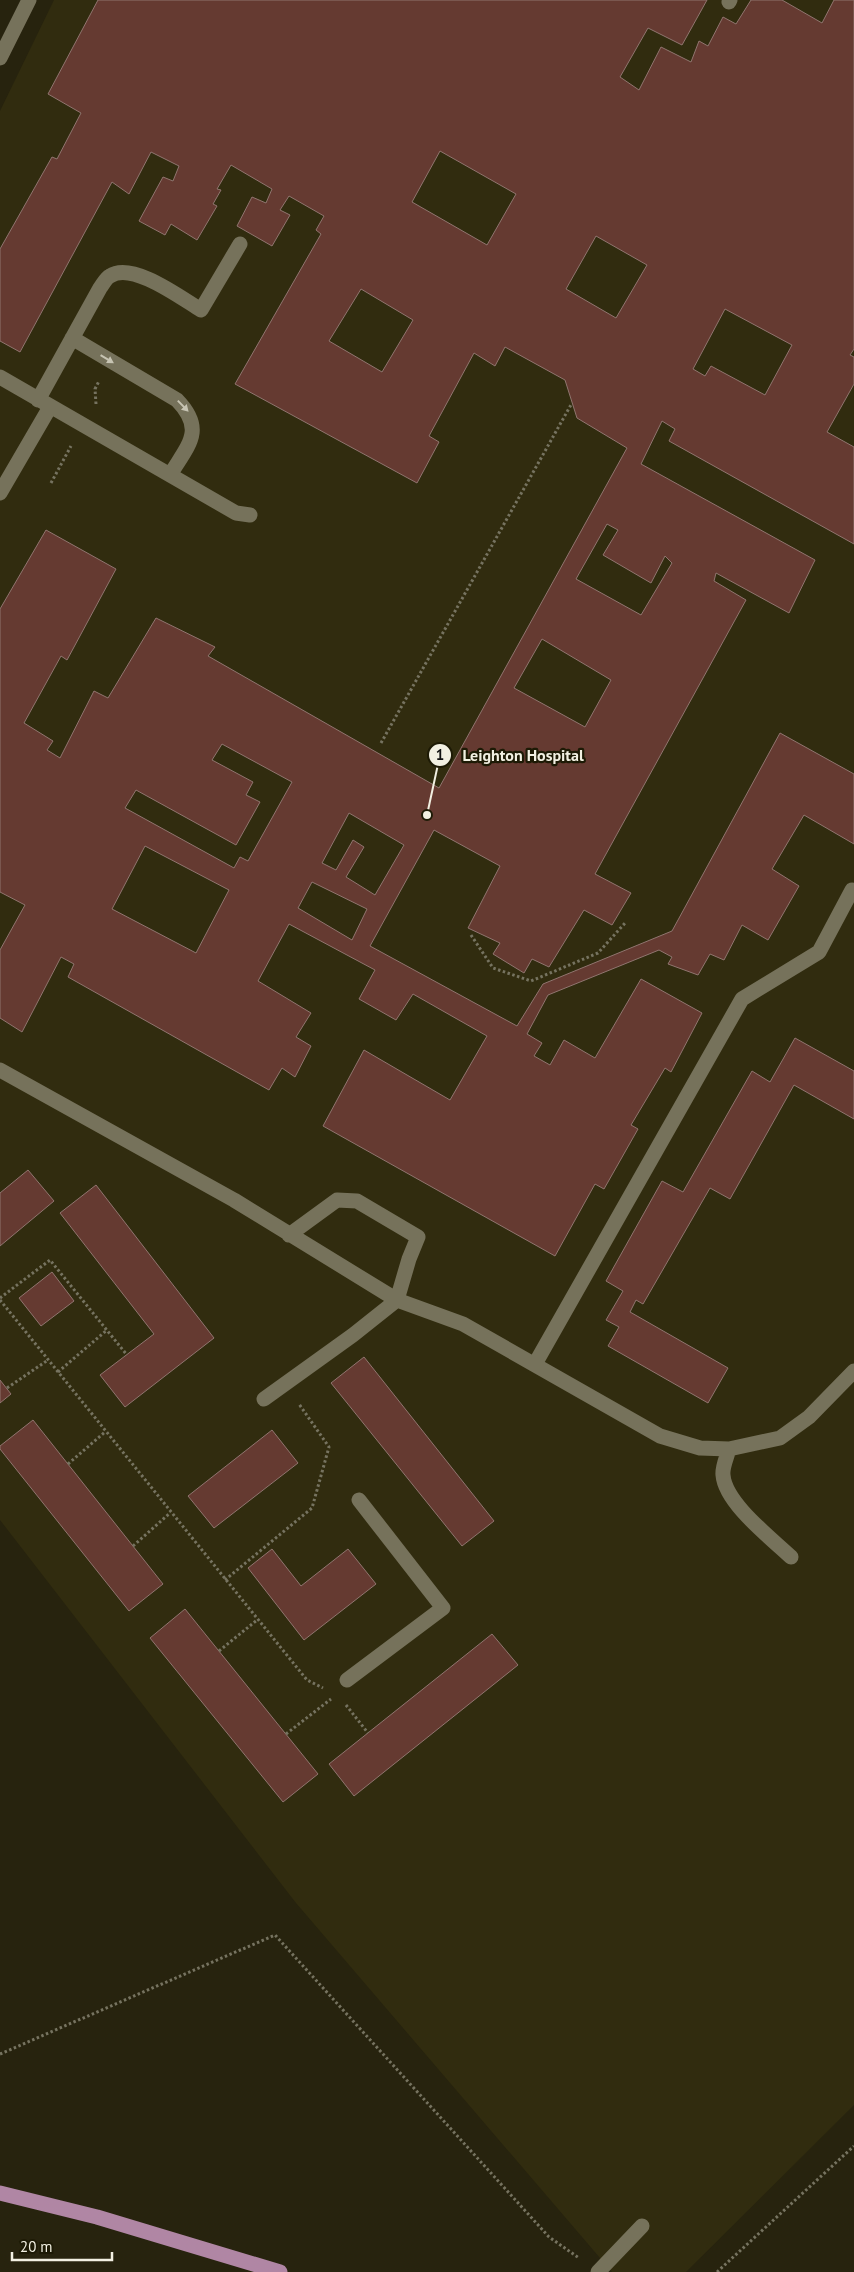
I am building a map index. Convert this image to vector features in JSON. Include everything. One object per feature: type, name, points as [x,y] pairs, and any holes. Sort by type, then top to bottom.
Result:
[{"type":"main road","points":[[0,2193],[96,2217],[280,2272]]},
{"type":"street","points":[[0,58],[29,0]]},
{"type":"street","points":[[0,493],[4,474],[44,403],[72,338],[100,288],[110,276],[126,271],[146,278],[201,310],[240,244]]},
{"type":"street","points":[[72,338],[177,400],[190,414],[193,430],[187,446],[170,475]]},
{"type":"street","points":[[0,377],[244,517]]},
{"type":"street","points":[[535,1364],[742,999],[819,952],[852,890]]},
{"type":"street","points":[[0,1070],[234,1200],[397,1300],[463,1324],[660,1436],[700,1448],[729,1449],[780,1438],[809,1417],[854,1371]]},
{"type":"street","points":[[264,1399],[354,1335],[397,1300],[409,1259],[418,1237],[357,1201],[336,1200],[290,1235]]},
{"type":"street","points":[[729,1449],[722,1474],[725,1486],[735,1502],[791,1557]]},
{"type":"street","points":[[347,1680],[443,1608],[358,1500]]},
{"type":"street","points":[[598,2272],[642,2226]]},
{"type":"path","points":[[381,743],[572,403]]},
{"type":"path","points":[[471,935],[492,968],[531,981],[598,953],[626,922]]},
{"type":"path","points":[[127,1355],[50,1260],[0,1299],[170,1513],[307,1680],[329,1691]]},
{"type":"path","points":[[58,1372],[107,1330]]},
{"type":"path","points":[[7,1388],[48,1360]]},
{"type":"path","points":[[225,1580],[312,1508],[329,1447],[285,1384]]},
{"type":"path","points":[[68,1464],[105,1432]]},
{"type":"path","points":[[133,1546],[170,1513]]},
{"type":"path","points":[[219,1651],[257,1620]]},
{"type":"path","points":[[286,1734],[335,1695]]},
{"type":"path","points":[[341,1698],[368,1733]]},
{"type":"path","points":[[0,2054],[275,1935],[549,2237],[584,2262]]},
{"type":"path","points":[[717,2272],[854,2146]]},
{"type":"shaded area","points":[[54,0],[854,0],[854,2105],[686,2272],[612,2272],[296,1903],[0,1520],[0,111]]},
{"type":"building","points":[[98,0],[707,0],[682,45],[648,28],[620,77],[639,90],[661,47],[691,62],[699,41],[708,46],[723,17],[736,24],[751,0],[782,0],[822,23],[834,0],[854,0],[854,349],[850,355],[854,357],[854,384],[827,432],[854,447],[854,544],[669,441],[675,429],[662,421],[641,464],[815,560],[789,613],[716,573],[714,581],[746,600],[595,874],[631,893],[612,925],[584,910],[549,967],[532,959],[524,973],[493,954],[500,943],[468,928],[500,866],[434,830],[370,946],[517,1026],[543,984],[672,931],[780,733],[854,774],[854,844],[804,815],[772,869],[799,886],[768,940],[742,925],[724,960],[710,954],[698,975],[668,964],[672,957],[659,950],[548,995],[527,1034],[542,1043],[534,1056],[550,1065],[564,1040],[595,1058],[641,979],[702,1013],[671,1072],[665,1068],[631,1125],[638,1129],[604,1189],[595,1184],[555,1256],[323,1126],[364,1050],[450,1100],[487,1036],[413,994],[396,1020],[359,999],[375,970],[289,924],[258,981],[311,1013],[296,1037],[311,1046],[295,1077],[282,1068],[269,1090],[68,977],[74,964],[61,957],[22,1032],[0,1018],[0,950],[25,905],[0,892],[0,609],[46,530],[116,569],[67,660],[61,656],[24,723],[53,741],[47,750],[60,758],[94,691],[108,698],[156,618],[215,647],[208,656],[439,788],[627,448],[577,418],[565,380],[505,347],[495,366],[474,353],[429,436],[439,442],[417,483],[235,384],[321,234],[316,230],[324,216],[289,196],[280,210],[290,215],[272,246],[237,226],[252,197],[266,203],[272,189],[231,165],[217,189],[221,190],[213,204],[217,206],[197,240],[171,224],[165,235],[139,221],[163,177],[173,181],[179,166],[151,152],[129,194],[112,182],[20,352],[0,341],[0,249],[52,157],[57,159],[81,113],[48,94]],"holes":[[[440,151],[516,194],[487,245],[412,202]],[[596,236],[647,265],[616,318],[566,289]],[[361,289],[413,320],[382,372],[329,341]],[[725,309],[792,345],[765,395],[711,366],[705,376],[693,369]],[[607,524],[618,530],[603,555],[651,583],[665,556],[672,563],[641,615],[576,579]],[[542,639],[611,680],[585,727],[514,688]],[[222,744],[292,782],[248,861],[240,857],[234,868],[125,808],[136,790],[236,845],[260,802],[246,795],[253,782],[212,760]],[[349,813],[404,845],[375,895],[346,877],[364,847],[353,840],[336,870],[322,863]],[[145,846],[229,890],[196,953],[112,909]],[[312,882],[367,909],[352,940],[298,908]]]},
{"type":"building","points":[[795,1038],[854,1071],[854,1119],[794,1085],[730,1199],[710,1188],[643,1304],[636,1300],[630,1312],[728,1368],[708,1403],[608,1346],[619,1327],[606,1320],[623,1291],[606,1281],[662,1181],[683,1192],[752,1071],[770,1082]]},
{"type":"building","points":[[28,1170],[54,1201],[0,1246],[0,1193]]},
{"type":"building","points":[[96,1185],[214,1338],[125,1407],[100,1375],[154,1334],[60,1213]]},
{"type":"building","points":[[52,1272],[74,1301],[41,1326],[19,1298]]},
{"type":"building","points":[[364,1357],[494,1521],[462,1546],[331,1383]]},
{"type":"building","points":[[0,1380],[11,1394],[0,1403]]},
{"type":"building","points":[[33,1420],[163,1584],[129,1611],[0,1449],[0,1446]]},
{"type":"building","points":[[272,1430],[298,1463],[214,1528],[188,1496]]},
{"type":"building","points":[[272,1549],[301,1586],[348,1549],[376,1584],[304,1640],[248,1568]]},
{"type":"building","points":[[185,1609],[318,1774],[283,1802],[150,1638]]},
{"type":"building","points":[[492,1634],[518,1665],[354,1796],[329,1764]]},
{"type":"place","name":"Leighton Hospital","points":[[427,815]]}]
